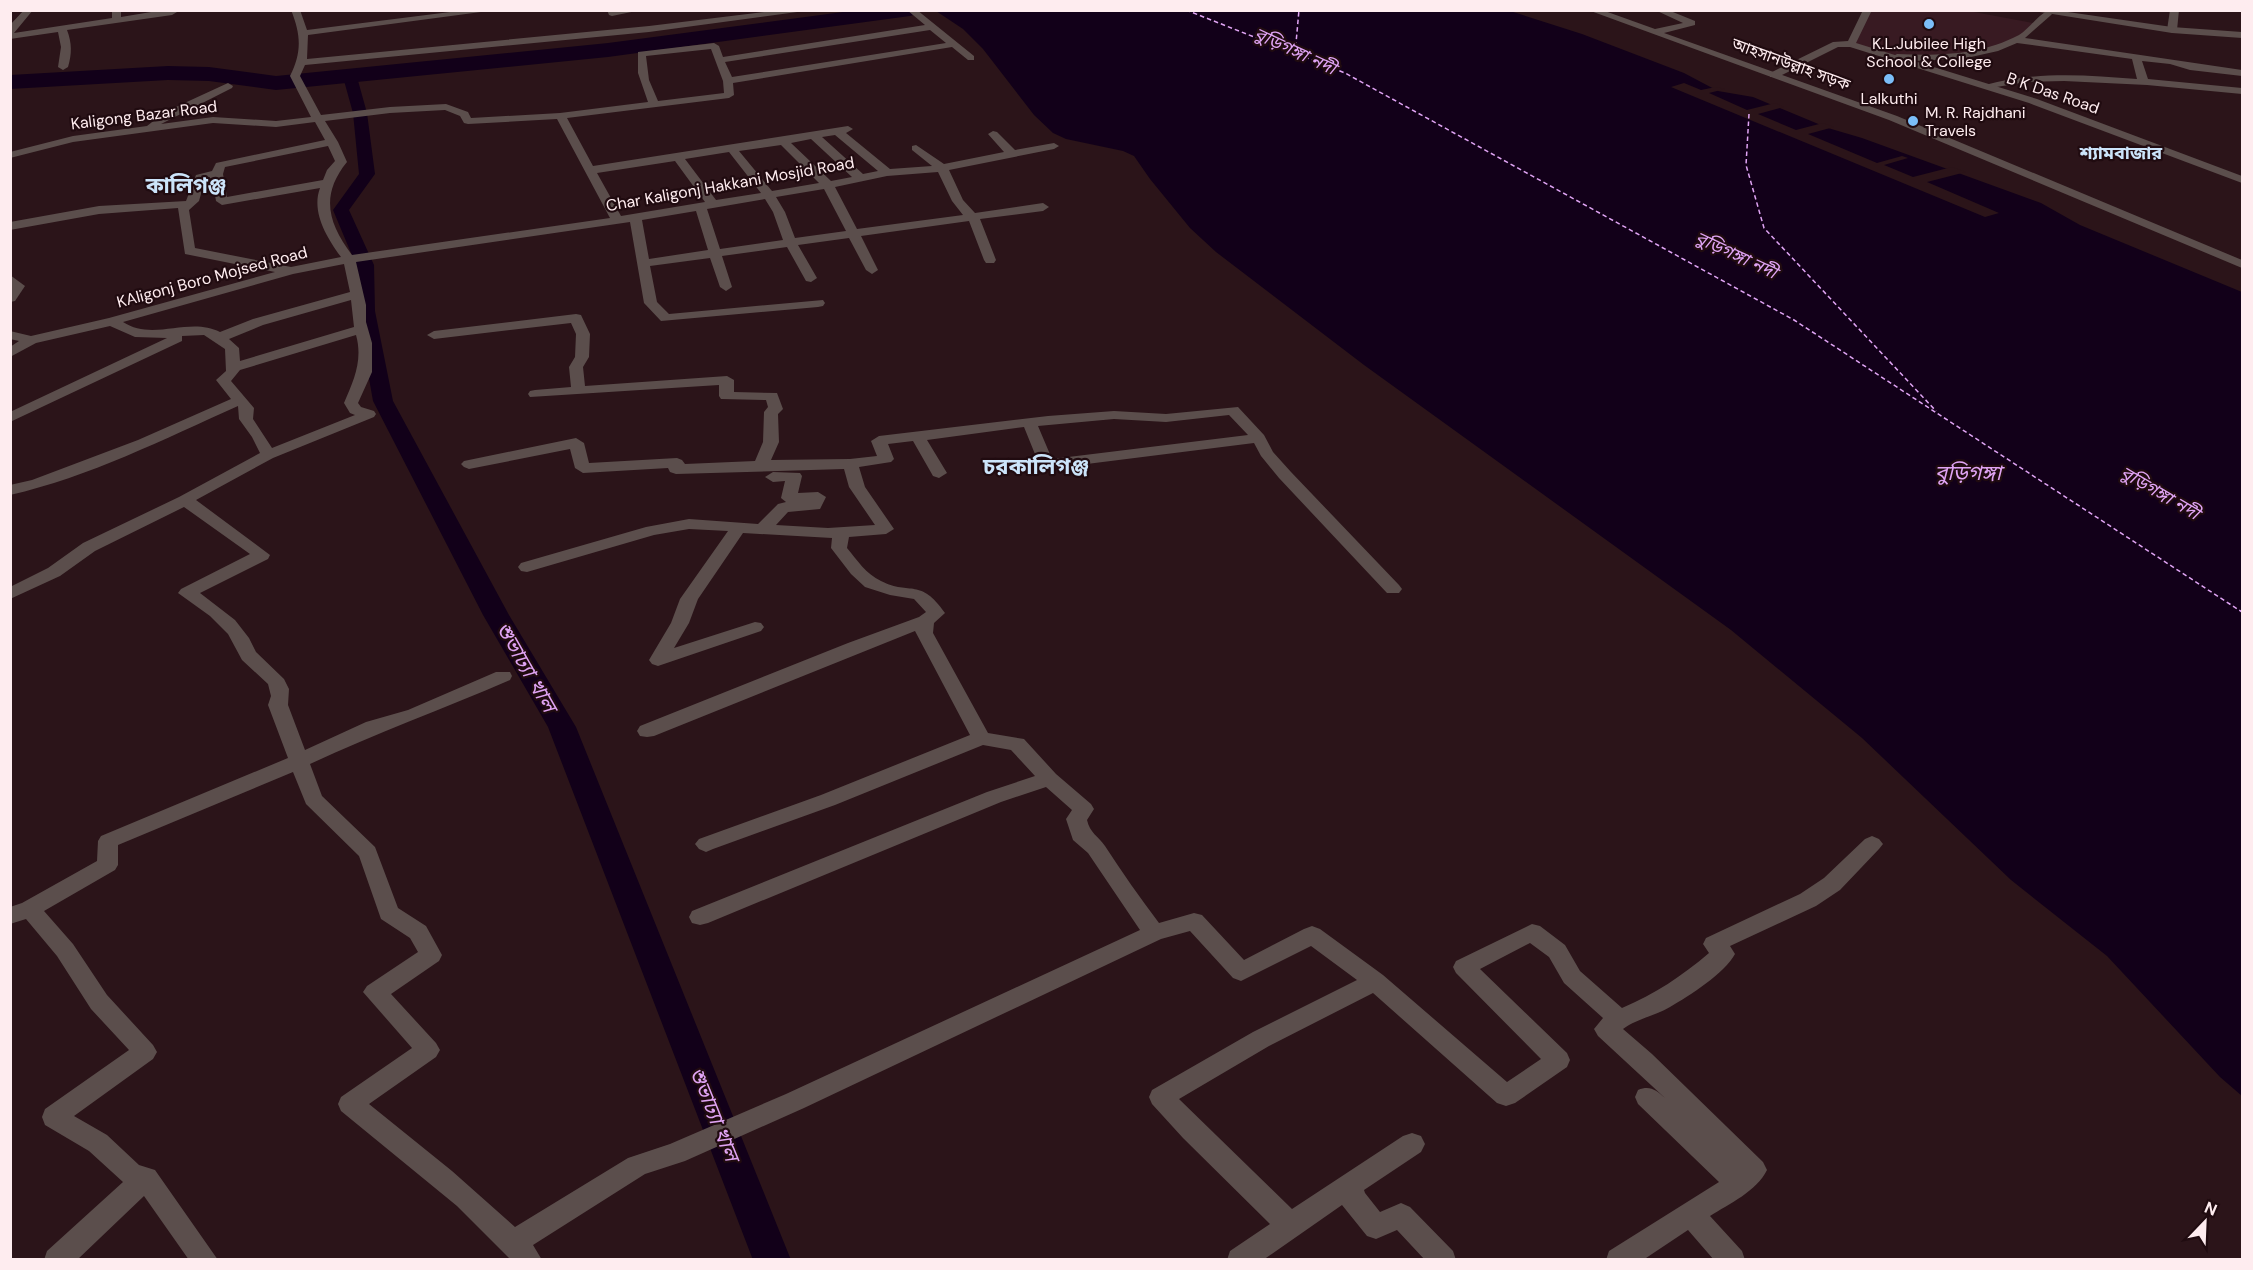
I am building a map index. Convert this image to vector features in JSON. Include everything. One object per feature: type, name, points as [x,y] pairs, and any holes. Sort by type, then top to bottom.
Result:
[{"type":"street","points":[[10,31],[28,10]]},
{"type":"street","points":[[10,594],[54,572],[89,547],[185,500],[268,455],[369,414],[355,410],[351,403],[365,372],[365,343],[349,259],[325,218],[323,196],[333,170],[341,162],[333,142],[303,97],[295,76],[306,49],[304,33],[295,10]]},
{"type":"street","points":[[304,33],[492,10]]},
{"type":"street","points":[[612,10],[612,13],[637,10]]},
{"type":"street","points":[[643,10],[649,29]]},
{"type":"street","points":[[302,62],[649,29],[808,10]]},
{"type":"street","points":[[911,10],[971,58]]},
{"type":"street","name":"আহসানউল্লাহ সড়ক","points":[[1592,10],[1893,118],[2242,264]]},
{"type":"street","points":[[1656,32],[1692,23],[1659,10]]},
{"type":"street","points":[[1774,75],[1836,44],[1851,44],[1868,10]]},
{"type":"street","points":[[2031,10],[2172,30],[2242,35]]},
{"type":"street","points":[[2172,30],[2175,10]]},
{"type":"street","points":[[10,36],[61,28],[116,15],[172,12]]},
{"type":"street","points":[[1897,57],[1923,59],[1965,55],[2001,47],[2026,35],[2047,14]]},
{"type":"street","points":[[720,60],[932,27]]},
{"type":"street","points":[[61,28],[66,38],[63,67]]},
{"type":"street","points":[[2016,40],[2242,73]]},
{"type":"street","points":[[654,104],[643,72],[641,54],[714,46],[728,81],[954,44]]},
{"type":"street","name":"B K Das Road","points":[[1851,44],[1989,87],[2242,180]]},
{"type":"street","points":[[2136,57],[2143,81]]},
{"type":"street","points":[[1989,87],[2010,80],[2048,78],[2143,81],[2242,91]]},
{"type":"street","name":"Kaligong Bazar Road","points":[[10,155],[73,139],[213,120],[276,124],[390,110],[446,107],[464,114],[468,121],[560,116],[729,95],[728,81]]},
{"type":"street","points":[[150,127],[169,114],[228,86]]},
{"type":"street","points":[[560,116],[592,170],[617,220]]},
{"type":"street","points":[[592,170],[843,130],[887,173]]},
{"type":"street","points":[[993,134],[1012,154]]},
{"type":"street","points":[[813,135],[860,178]]},
{"type":"street","points":[[783,141],[828,185],[872,270]]},
{"type":"street","points":[[328,183],[222,201],[217,174],[220,165],[333,142]]},
{"type":"street","name":"Char Kaligonj Hakkani Mosjid Road","points":[[349,259],[412,252],[617,220],[887,173],[942,168],[1053,146]]},
{"type":"street","points":[[916,148],[942,168],[958,201],[971,216],[984,238],[990,260]]},
{"type":"street","points":[[732,149],[768,194],[779,212],[790,242],[812,278]]},
{"type":"street","points":[[678,157],[706,204],[714,253],[726,287]]},
{"type":"street","points":[[217,174],[200,177],[194,201],[183,209],[189,251],[291,271]]},
{"type":"street","points":[[10,226],[99,210],[190,204]]},
{"type":"street","points":[[645,263],[1043,207]]},
{"type":"street","points":[[635,217],[651,303],[666,318],[818,303]]},
{"type":"street","points":[[2220,255],[2242,252]]},
{"type":"street","name":"KAligonj Boro Mojsed Road","points":[[111,321],[291,271],[349,259]]},
{"type":"street","points":[[10,279],[19,286],[10,297]]},
{"type":"street","name":"KAligonj Boro Mojsed Road","points":[[111,321],[124,331],[146,336],[189,332],[213,334],[357,294]]},
{"type":"street","points":[[434,335],[576,318],[583,334],[582,357],[576,367],[578,390]]},
{"type":"street","points":[[10,353],[32,340],[111,321]]},
{"type":"street","points":[[233,368],[361,329]]},
{"type":"street","points":[[10,418],[189,332]]},
{"type":"street","points":[[213,334],[232,348],[233,372],[224,380],[247,408],[246,419],[259,436],[268,455]]},
{"type":"street","points":[[10,335],[32,340]]},
{"type":"street","points":[[535,394],[727,380],[726,396],[772,396],[776,409],[771,412],[771,442],[761,465]]},
{"type":"street","points":[[10,490],[37,484],[132,447],[240,400]]},
{"type":"street","points":[[469,464],[576,443],[583,468],[677,463],[676,469],[850,464],[886,459],[879,441],[1114,415],[1166,418],[1233,410],[1259,438],[1266,453],[1285,475],[1393,589]]},
{"type":"street","points":[[1030,424],[1047,464],[1259,438]]},
{"type":"street","points":[[918,437],[939,473]]},
{"type":"street","points":[[761,465],[772,477],[794,476],[789,498],[818,497],[814,506],[784,507],[762,529],[841,534],[886,530],[857,487],[850,464]]},
{"type":"street","points":[[185,500],[262,555],[187,593],[224,617],[240,638],[249,656],[278,683],[281,696],[278,705],[313,799],[368,852],[389,913],[418,932],[431,955],[375,992],[428,1050],[350,1104],[436,1174],[521,1251],[637,1166],[676,1153],[795,1101],[1154,933],[1194,921],[1241,972],[1312,935],[1375,981],[1506,1096],[1558,1059],[1464,967],[1532,932],[1557,951],[1572,977],[1618,1019]]},
{"type":"street","points":[[527,567],[652,531],[689,524],[841,534]]},
{"type":"street","points":[[739,527],[690,599],[680,623],[658,660],[755,627]]},
{"type":"street","points":[[646,730],[723,702],[825,657],[925,621],[936,613],[919,594],[884,590],[862,578],[839,548],[841,534]]},
{"type":"street","points":[[925,621],[924,633],[943,672],[981,738]]},
{"type":"street","points":[[205,1260],[146,1178],[131,1174],[98,1143],[54,1118],[145,1052],[99,1002],[65,951],[20,912],[107,865],[108,841],[248,784],[373,727],[415,714],[503,676]]},
{"type":"street","points":[[706,844],[828,800],[981,738],[1017,744],[1049,779],[1084,809],[1076,819],[1080,835],[1095,848],[1117,883],[1154,933]]},
{"type":"street","points":[[700,917],[994,797],[1049,779]]},
{"type":"street","points":[[1619,1260],[1738,1184],[1754,1170],[1643,1061],[1606,1029],[1618,1019],[1661,1001],[1696,978],[1725,954],[1714,944],[1808,900],[1832,884],[1872,844]]},
{"type":"street","points":[[1290,1225],[1161,1097],[1261,1039],[1375,981]]},
{"type":"street","points":[[1647,1097],[1738,1184]]},
{"type":"street","points":[[1240,1260],[1412,1144]]},
{"type":"street","points":[[57,1260],[146,1178]]},
{"type":"street","points":[[1351,1186],[1352,1197],[1376,1227],[1401,1215],[1443,1260]]},
{"type":"street","points":[[1691,1214],[1732,1260]]},
{"type":"shaded area","name":"K.L.Jubilee High School & College","points":[[1869,11],[1969,11],[2033,23],[2016,40],[1965,55],[1897,57],[1851,44]]},
{"type":"water","name":"বুড়িগঙ্গা","points":[[936,11],[1510,11],[1582,34],[1684,73],[1718,91],[1753,97],[1828,128],[1862,138],[2041,203],[2080,225],[2242,292],[2242,1096],[2220,1077],[2107,956],[2011,880],[1862,738],[1731,630],[1364,365],[1216,252],[1190,228],[1134,156],[1123,151],[1066,139],[1053,133],[1034,115],[983,49],[963,29]]},
{"type":"pier","points":[[1684,83],[1701,90],[1716,87],[1725,89],[1709,93],[1747,110],[1775,103],[1784,107],[1758,114],[1796,130],[1823,123],[1834,127],[1808,134],[1877,163],[1902,156],[1908,158],[1884,165],[1913,177],[1952,167],[1966,172],[1927,182],[1999,213],[1985,217],[1671,87]]},
{"type":"waterway","points":[[10,82],[168,73],[209,74],[276,83],[608,50],[910,10]]},
{"type":"waterway","name":"শুভাঢ্যা খাল","points":[[350,77],[360,113],[367,174],[341,210],[365,265],[366,311],[383,401],[496,615],[562,727],[772,1260]]},
{"type":"ferry route","points":[[1186,10],[1295,53]]},
{"type":"ferry route","points":[[1295,53],[1299,10]]},
{"type":"ferry route","points":[[1295,53],[1345,73],[1794,320],[2242,612]]},
{"type":"ferry route","points":[[1749,114],[1746,165],[1764,228],[1936,411]]},
{"type":"place","name":"K.L.Jubilee High School & College","points":[[1929,24]]},
{"type":"place","name":"Lalkuthi","points":[[1889,79]]},
{"type":"place","name":"M. R. Rajdhani Travels","points":[[1913,121]]},
{"type":"district","name":"শ্যামবাজার","points":[[2121,153]]},
{"type":"district","name":"কালিগঞ্জ","points":[[186,185]]},
{"type":"district","name":"চরকালিগঞ্জ","points":[[1036,466]]},
{"type":"water label","name":"বুড়িগঙ্গা নদী","points":[[1295,51]]},
{"type":"water label","name":"বুড়িগঙ্গা নদী","points":[[1736,255]]},
{"type":"water label","name":"বুড়িগঙ্গা নদী","points":[[2160,493]]}]
